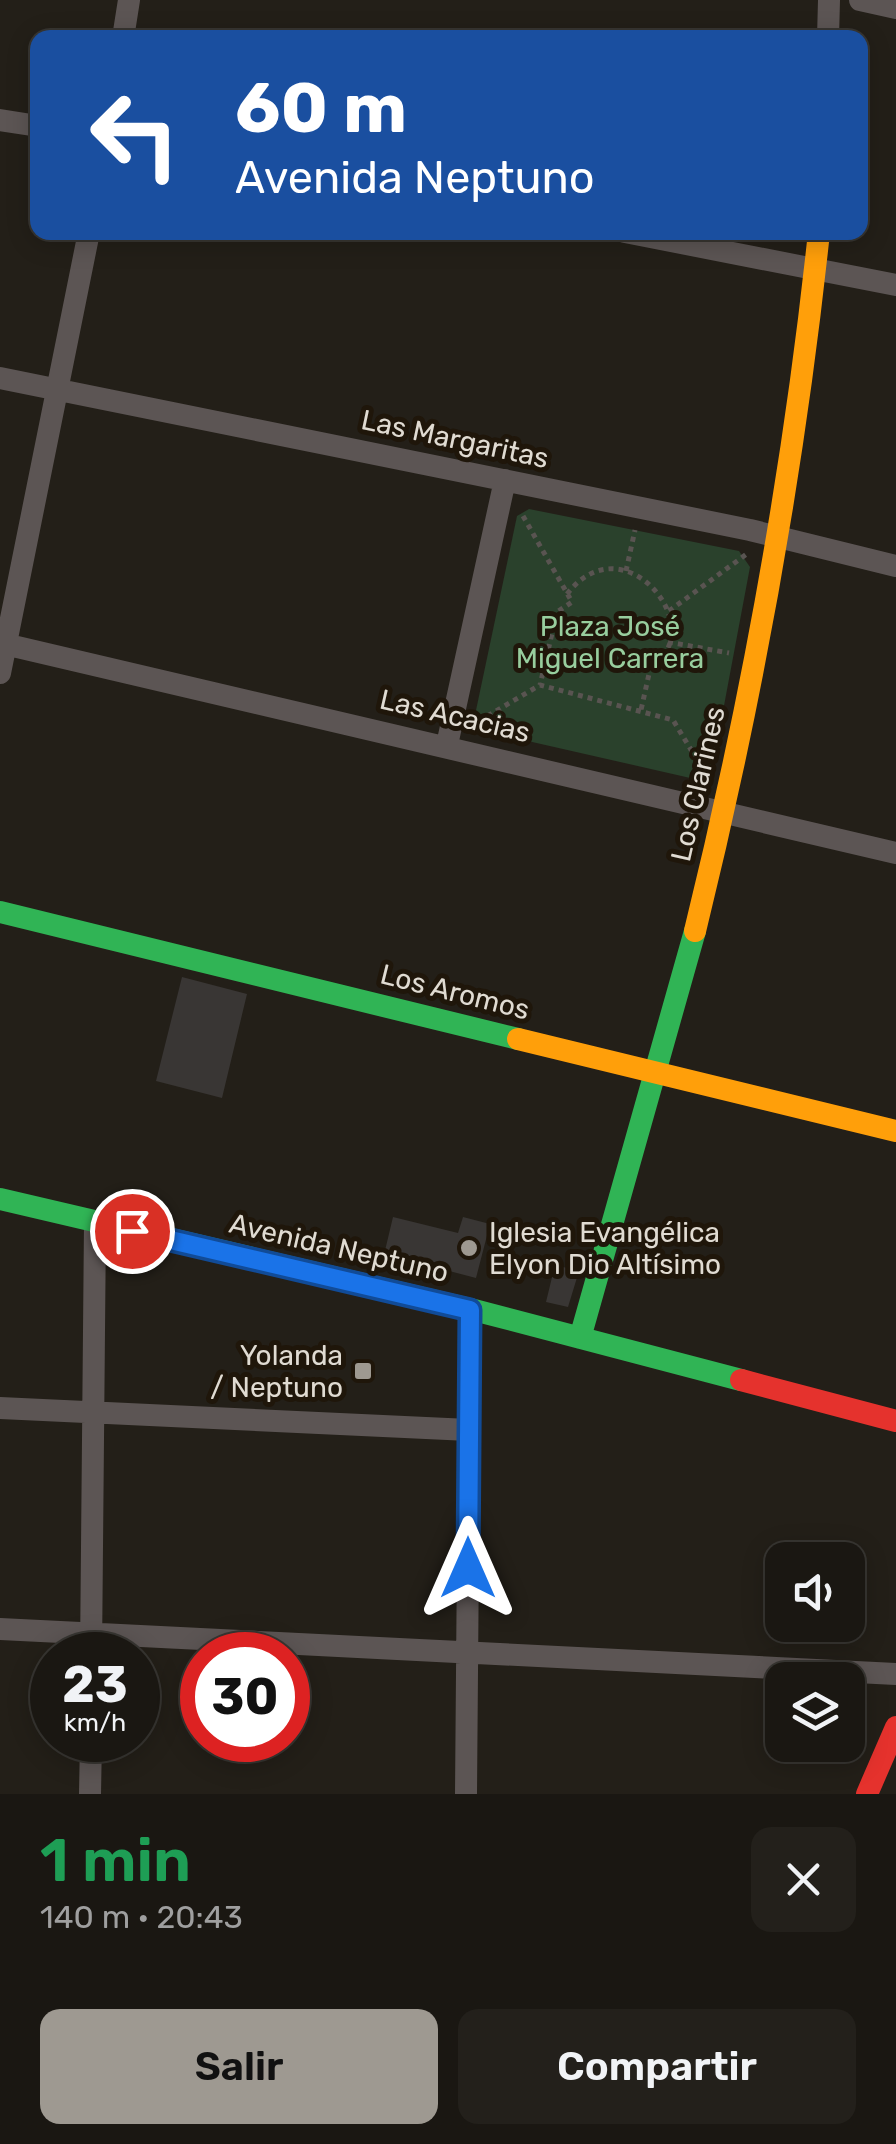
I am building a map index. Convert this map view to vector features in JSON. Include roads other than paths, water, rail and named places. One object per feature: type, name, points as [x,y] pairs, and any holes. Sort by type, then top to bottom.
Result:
[{"type":"street","points":[[124,30],[129,0]]},
{"type":"street","points":[[828,30],[829,0]]},
{"type":"street","points":[[860,0],[896,8]]},
{"type":"street","points":[[0,120],[30,125]]},
{"type":"street","points":[[0,673],[3,643],[60,389],[88,240]]},
{"type":"street","points":[[667,240],[896,285]]},
{"type":"street","name":"Los Clarines","points":[[580,1338],[657,1072],[724,810],[781,537],[818,240]]},
{"type":"street","name":"Las Margaritas","points":[[0,378],[502,491],[781,537],[896,566]]},
{"type":"street","points":[[447,745],[502,491]]},
{"type":"street","name":"Las Acacias","points":[[3,643],[896,853]]},
{"type":"street","name":"Los Aromos","points":[[0,912],[896,1131]]},
{"type":"street","name":"Avenida Neptuno","points":[[0,1199],[470,1310],[896,1421]]},
{"type":"street","points":[[91,1632],[95,1223]]},
{"type":"street","points":[[466,1794],[470,1310]]},
{"type":"street","points":[[0,1408],[469,1430]]},
{"type":"street","points":[[0,1629],[30,1634]]},
{"type":"street","points":[[160,1645],[468,1652],[896,1674]]},
{"type":"street","points":[[867,1794],[890,1756],[896,1727]]},
{"type":"street","points":[[90,1794],[91,1762]]},
{"type":"place","name":"Iglesia Evangélica Elyon Dio Altísimo","points":[[469,1248]]},
{"type":"place","name":"Yolanda / Neptuno","points":[[363,1371]]},
{"type":"park label","name":"Plaza José Miguel Carrera","points":[[610,642]]}]
